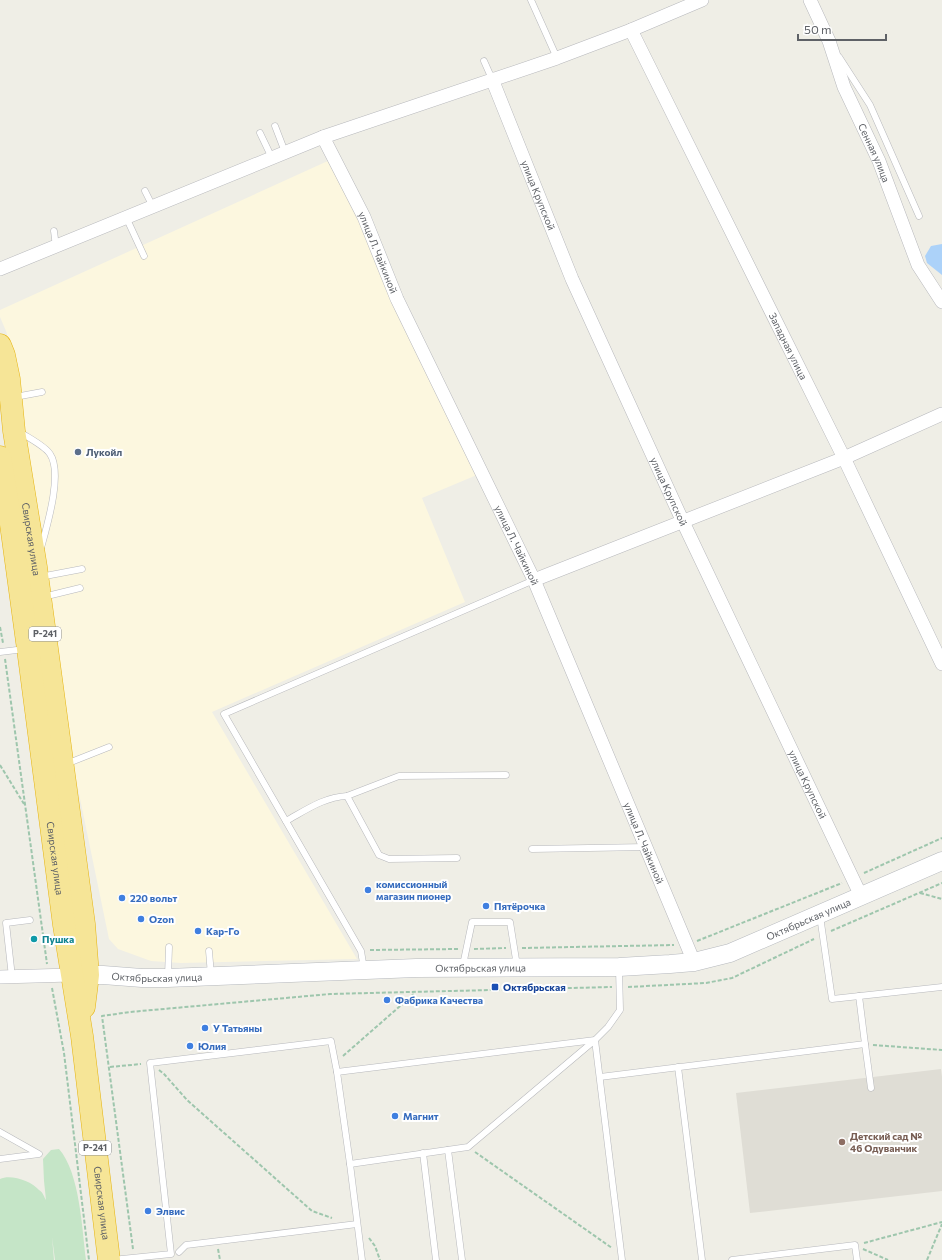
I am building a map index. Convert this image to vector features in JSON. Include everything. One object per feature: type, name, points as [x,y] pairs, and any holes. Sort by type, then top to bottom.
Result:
[{"type":"highway","name":"Свирская улица","points":[[0,345],[4,355],[11,398],[14,431],[38,581],[84,924],[79,975]]},
{"type":"highway","name":"Свирская улица","points":[[0,461],[10,517],[28,649],[79,975],[82,1036],[110,1260]]},
{"type":"main road","name":"Октябрьская улица","points":[[79,975],[168,978],[365,970],[517,967],[619,967],[694,962],[730,953],[942,861]]},
{"type":"street","points":[[0,269],[323,137],[557,58],[631,30],[702,0]]},
{"type":"street","name":"Сенная улица","points":[[810,0],[828,41],[844,87],[879,161],[918,264],[942,302]]},
{"type":"street","name":"Западная улица","points":[[631,30],[844,458],[942,664]]},
{"type":"street","name":"улица Крупской","points":[[492,79],[572,279],[683,522],[854,878],[861,896]]},
{"type":"street","name":"улица Л. Чайкиной","points":[[323,137],[364,217],[396,299],[534,580],[694,962]]},
{"type":"street","points":[[534,580],[844,458],[942,414]]},
{"type":"street","name":"Октябрьская улица","points":[[6,977],[79,975]]},
{"type":"lane","points":[[531,0],[557,58]]},
{"type":"lane","points":[[828,41],[870,105],[919,216]]},
{"type":"lane","points":[[484,62],[492,79]]},
{"type":"lane","points":[[275,126],[285,152]]},
{"type":"lane","points":[[260,132],[272,158]]},
{"type":"lane","points":[[145,191],[152,207]]},
{"type":"lane","points":[[126,217],[144,256]]},
{"type":"lane","points":[[54,232],[56,247]]},
{"type":"lane","points":[[11,398],[42,392]]},
{"type":"lane","points":[[14,431],[23,434],[50,453],[53,461],[55,486],[38,581]]},
{"type":"lane","points":[[38,581],[82,569]]},
{"type":"lane","points":[[365,970],[361,950],[224,714],[534,580]]},
{"type":"lane","points":[[38,581],[80,588]]},
{"type":"lane","points":[[2,652],[28,649]]},
{"type":"lane","points":[[63,766],[109,747]]},
{"type":"lane","points":[[286,821],[322,801],[341,796],[348,796],[399,776],[506,775]]},
{"type":"lane","points":[[348,796],[379,855],[389,859],[457,858]]},
{"type":"lane","points":[[532,849],[646,847]]},
{"type":"lane","points":[[820,915],[832,999],[942,987]]},
{"type":"lane","points":[[6,977],[6,923],[30,920]]},
{"type":"lane","points":[[463,968],[472,922],[510,922],[517,967]]},
{"type":"lane","points":[[168,978],[169,948]]},
{"type":"lane","points":[[209,951],[211,977]]},
{"type":"lane","points":[[350,1164],[468,1147],[595,1040],[608,1027],[620,1010],[619,967]]},
{"type":"lane","points":[[859,996],[871,1088]]},
{"type":"lane","points":[[337,1072],[595,1040]]},
{"type":"lane","points":[[595,1040],[622,1257]]},
{"type":"lane","points":[[171,1254],[150,1064],[331,1041],[336,1062],[362,1260]]},
{"type":"lane","points":[[600,1077],[865,1044]]},
{"type":"lane","points":[[678,1067],[702,1260]]},
{"type":"lane","points":[[0,1132],[39,1154],[0,1158]]},
{"type":"lane","points":[[448,1150],[462,1260]]},
{"type":"lane","points":[[423,1153],[436,1260]]},
{"type":"lane","points":[[110,1260],[171,1254],[179,1252],[186,1245],[357,1224]]},
{"type":"lane","points":[[732,1260],[855,1245],[857,1260]]},
{"type":"lane","points":[[179,1252],[180,1260]]},
{"type":"path","points":[[0,627],[2,652],[25,805],[45,954],[64,1054],[89,1260]]},
{"type":"path","points":[[0,765],[25,805]]},
{"type":"path","points":[[361,950],[686,945],[854,878],[942,838]]},
{"type":"path","points":[[134,1258],[110,1067],[102,1016],[138,1011],[330,994],[620,987],[706,983],[732,978],[822,935],[942,882]]},
{"type":"path","points":[[919,893],[942,899]]},
{"type":"path","points":[[336,1062],[416,992]]},
{"type":"path","points":[[865,1044],[942,1050]]},
{"type":"path","points":[[110,1067],[150,1064],[164,1074],[187,1100],[312,1211],[331,1218],[357,1224],[375,1246],[380,1260]]},
{"type":"path","points":[[468,1147],[622,1257]]},
{"type":"path","points":[[855,1245],[942,1223]]},
{"type":"path","points":[[927,1260],[942,1223]]},
{"type":"path","points":[[855,1245],[888,1260]]},
{"type":"shaded area","points":[[330,160],[484,472],[422,498],[465,602],[212,712],[357,959],[181,963],[151,961],[118,949],[109,939],[71,755],[13,356],[6,331],[0,317],[0,310]]},
{"type":"shaded area","name":"Детский сад № 46 Одуванчик","points":[[941,1069],[942,1191],[750,1213],[736,1093]]},
{"type":"green space","points":[[59,1149],[72,1172],[76,1186],[86,1260],[55,1260],[52,1237],[54,1260],[0,1260],[0,1179],[10,1177],[26,1181],[40,1191],[46,1200],[43,1159],[51,1150]]},
{"type":"water","points":[[942,244],[942,275],[927,263],[925,256],[931,246]]},
{"type":"place","name":"Лукойл","points":[[78,452]]},
{"type":"place","name":"комиссионный магазин пионер","points":[[368,890]]},
{"type":"place","name":"220 вольт","points":[[122,898]]},
{"type":"place","name":"Пятёрочка","points":[[486,906]]},
{"type":"place","name":"Ozon","points":[[141,919]]},
{"type":"place","name":"Кар-Го","points":[[198,931]]},
{"type":"place","name":"Пушка","points":[[34,939]]},
{"type":"place","name":"Октябрьская","points":[[495,987]]},
{"type":"place","name":"Фабрика Качества","points":[[387,1000]]},
{"type":"place","name":"У Татьяны","points":[[205,1028]]},
{"type":"place","name":"Юлия","points":[[190,1046]]},
{"type":"place","name":"Магнит","points":[[395,1116]]},
{"type":"place","name":"Детский сад № 46 Одуванчик","points":[[842,1142]]},
{"type":"place","name":"Элвис","points":[[148,1211]]}]
